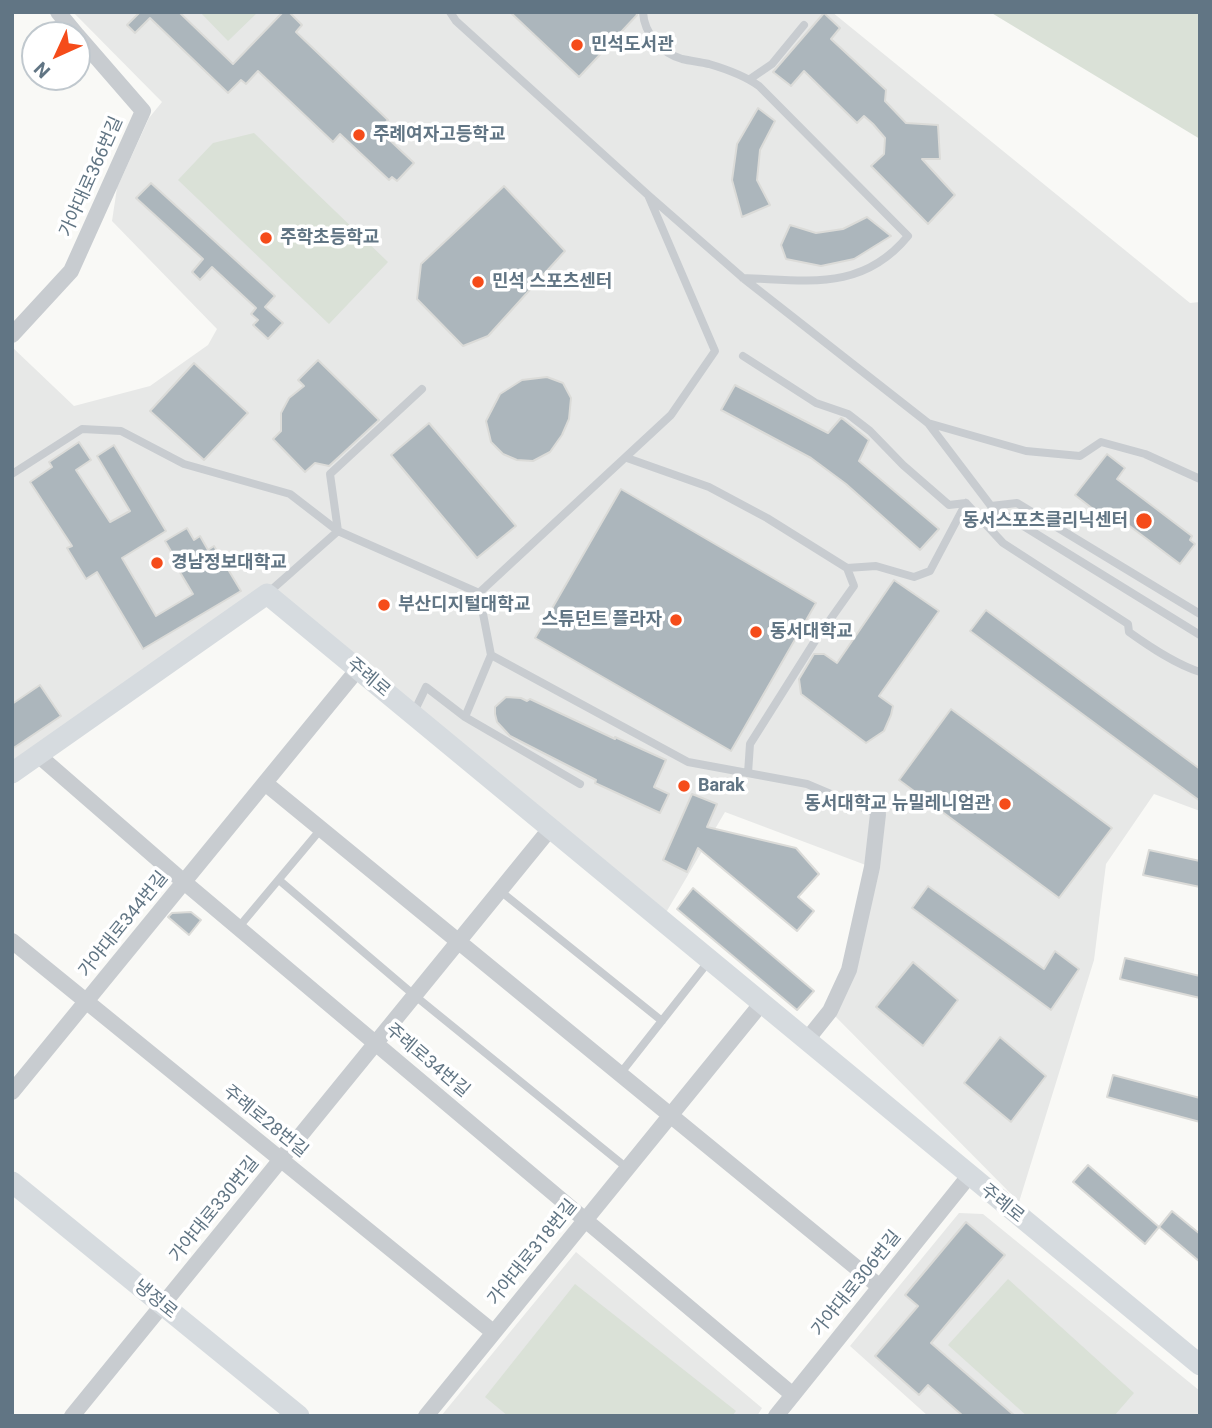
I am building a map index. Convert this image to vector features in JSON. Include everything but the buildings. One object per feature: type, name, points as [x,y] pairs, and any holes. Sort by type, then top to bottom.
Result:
[{"type":"street","name":"가야대로366번길","points":[[12,335],[71,271],[143,111],[91,51]]},
{"type":"street","name":"주례로","points":[[267,594],[1200,1365]]},
{"type":"street","points":[[12,773],[267,594]]},
{"type":"street","name":"가야대로344번길","points":[[12,1091],[358,669]]},
{"type":"street","name":"주례로34번길","points":[[38,755],[238,928],[793,1395]]},
{"type":"street","points":[[265,783],[880,1287]]},
{"type":"street","points":[[806,1041],[830,1010],[849,970],[872,867],[878,814]]},
{"type":"street","name":"가야대로330번길","points":[[72,1416],[550,829]]},
{"type":"street","name":"주례로28번길","points":[[12,941],[493,1332]]},
{"type":"street","name":"가야대로318번길","points":[[426,1416],[761,1004]]},
{"type":"street","name":"가야대로306번길","points":[[776,1416],[969,1176]]},
{"type":"street","name":"냉정로","points":[[12,1182],[299,1416]]},
{"type":"lane","points":[[450,12],[466,30],[743,278],[928,423],[991,506],[1200,635]]},
{"type":"lane","points":[[643,12],[644,25],[660,47],[679,58],[708,64],[750,79],[759,86],[908,236],[893,254],[864,272],[829,281],[743,278]]},
{"type":"lane","points":[[750,79],[772,64],[804,25]]},
{"type":"lane","points":[[479,593],[671,415],[715,351],[648,195]]},
{"type":"lane","points":[[743,356],[816,403],[848,414],[949,505],[966,503]]},
{"type":"lane","points":[[338,531],[330,474],[422,389]]},
{"type":"lane","points":[[928,423],[1026,451],[1080,456],[1101,442],[1145,454],[1200,479]]},
{"type":"lane","points":[[12,474],[82,429],[121,430],[184,464],[290,494],[338,531],[479,593]]},
{"type":"lane","points":[[627,458],[709,487],[767,518],[847,568],[854,586],[815,640],[750,744],[748,773]]},
{"type":"lane","points":[[847,568],[876,565],[914,577],[930,572],[966,503]]},
{"type":"lane","points":[[966,503],[1003,543],[1128,624],[1129,632],[1139,639],[1188,668],[1200,672]]},
{"type":"lane","points":[[991,506],[1017,503],[1199,613]]},
{"type":"lane","points":[[267,594],[338,531]]},
{"type":"lane","points":[[465,717],[491,655],[479,593]]},
{"type":"lane","points":[[491,655],[688,762],[807,784],[878,814]]},
{"type":"lane","points":[[412,715],[426,687],[465,717],[580,785]]},
{"type":"lane","points":[[238,928],[321,829]]},
{"type":"lane","points":[[279,880],[414,995],[627,1168]]},
{"type":"lane","points":[[499,890],[662,1021]]},
{"type":"lane","points":[[620,1074],[709,961]]},
{"type":"shaded area","name":"동서대학교","points":[[73,12],[832,12],[1190,303],[1200,302],[1200,811],[1154,794],[1106,864],[1094,960],[1019,1202],[830,1011],[871,867],[725,812],[661,921],[268,594],[12,773],[12,347],[74,406],[150,386],[208,345],[217,329],[112,221],[117,188],[149,118],[162,102],[91,30],[91,21],[82,21]]},
{"type":"shaded area","points":[[200,12],[258,12],[228,41]]},
{"type":"shaded area","points":[[990,12],[1200,12],[1200,139]]},
{"type":"shaded area","points":[[254,133],[388,262],[329,324],[178,180],[213,143]]},
{"type":"shaded area","points":[[959,1213],[983,1214],[1200,1391],[1200,1416],[928,1416],[850,1346]]},
{"type":"shaded area","points":[[576,1252],[762,1408],[757,1416],[441,1416]]},
{"type":"shaded area","points":[[1008,1279],[1134,1393],[1114,1416],[1027,1416],[948,1345]]},
{"type":"shaded area","points":[[575,1284],[736,1411],[732,1416],[508,1416],[485,1397]]},
{"type":"place","name":"민석도서관","points":[[577,45]]},
{"type":"place","name":"주례여자고등학교","points":[[359,135]]},
{"type":"place","name":"주학초등학교","points":[[266,238]]},
{"type":"place","name":"민석 스포츠센터","points":[[478,282]]},
{"type":"place","name":"동서스포츠클리닉센터","points":[[1144,521]]},
{"type":"place","name":"경남정보대학교","points":[[157,563]]},
{"type":"place","name":"부산디지털대학교","points":[[384,605]]},
{"type":"place","name":"스튜던트 플라자","points":[[676,620]]},
{"type":"place","name":"동서대학교","points":[[756,632]]},
{"type":"place","name":"Barak","points":[[684,786]]},
{"type":"place","name":"동서대학교 뉴밀레니엄관","points":[[1005,804]]}]
